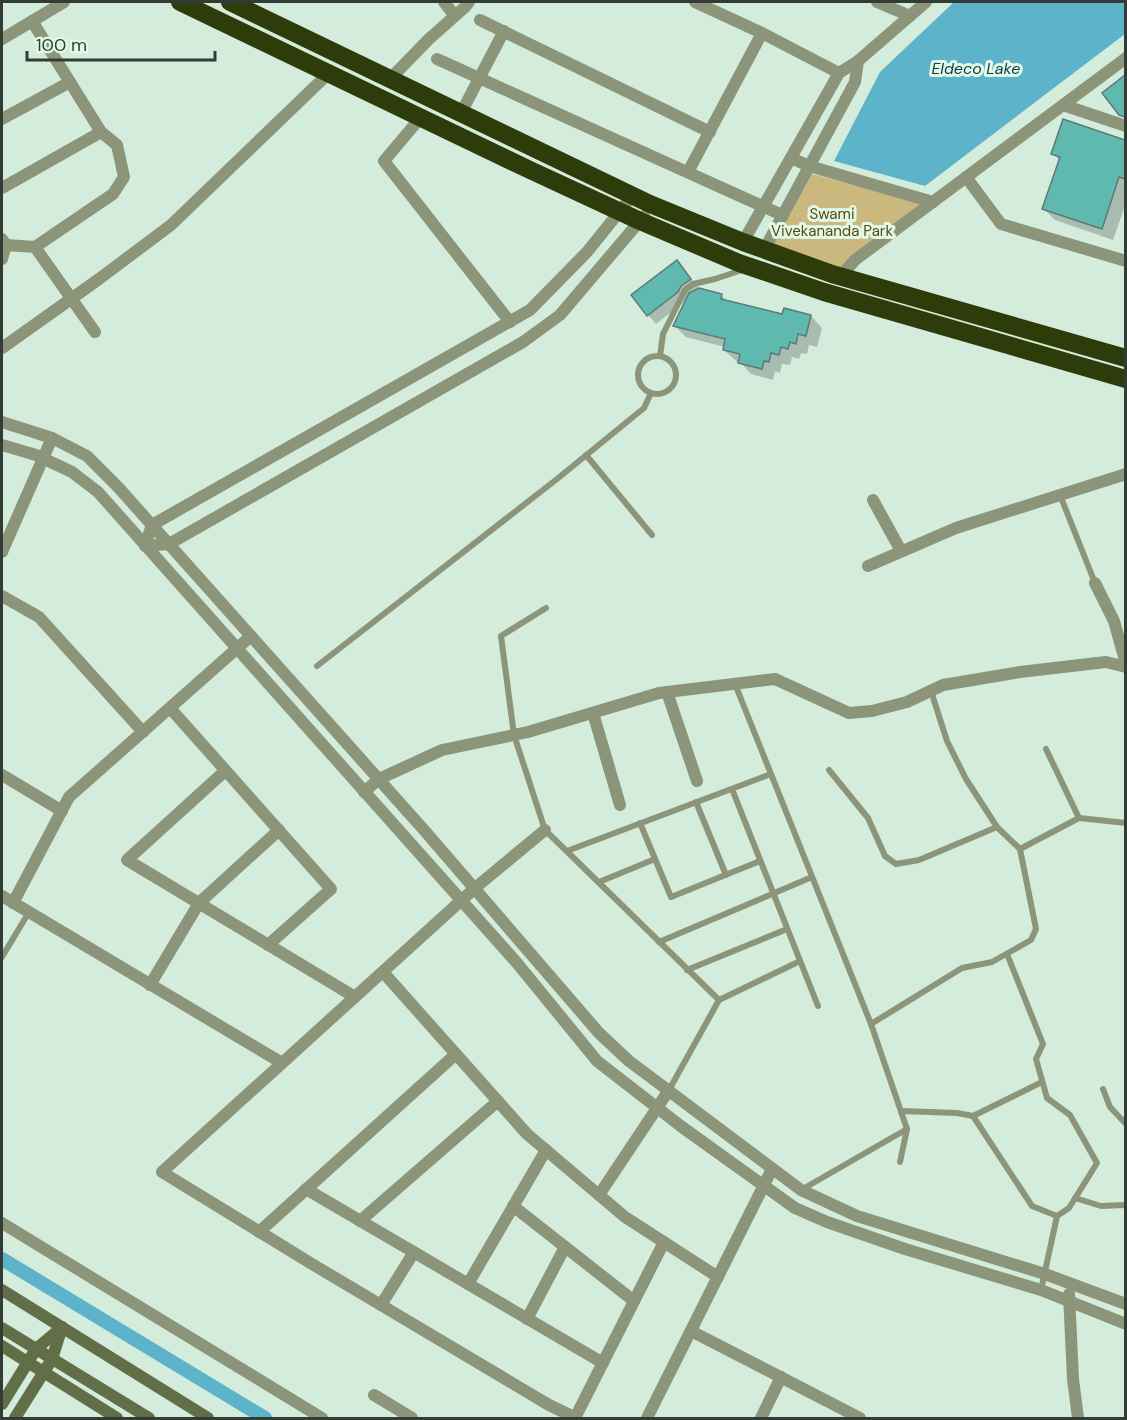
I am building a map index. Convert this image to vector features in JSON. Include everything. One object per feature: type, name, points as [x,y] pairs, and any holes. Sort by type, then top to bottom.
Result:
[{"type":"highway","points":[[180,2],[620,212],[752,267],[824,292],[1125,379]]},
{"type":"highway","points":[[230,2],[653,206],[743,242],[841,276],[1125,358]]},
{"type":"street","points":[[2,39],[64,2]]},
{"type":"street","points":[[444,2],[455,16]]},
{"type":"street","points":[[390,79],[469,2]]},
{"type":"street","points":[[695,2],[762,33],[839,73]]},
{"type":"street","points":[[877,2],[910,16]]},
{"type":"street","points":[[743,242],[839,73],[858,61],[926,2]]},
{"type":"street","points":[[480,20],[710,132]]},
{"type":"street","points":[[32,21],[101,132],[117,145],[124,177],[113,194],[35,247]]},
{"type":"street","points":[[461,113],[504,31]]},
{"type":"street","points":[[688,172],[762,33]]},
{"type":"street","points":[[841,276],[855,260],[1125,58]]},
{"type":"street","points":[[437,59],[782,215]]},
{"type":"street","points":[[764,250],[855,82],[858,61]]},
{"type":"street","points":[[2,348],[171,225],[329,74]]},
{"type":"street","points":[[2,119],[70,82]]},
{"type":"street","points":[[1063,105],[1125,126]]},
{"type":"street","points":[[421,117],[384,161],[510,322]]},
{"type":"street","points":[[2,188],[101,132]]},
{"type":"street","points":[[791,158],[809,166],[933,202]]},
{"type":"street","points":[[966,177],[1001,224],[1125,261]]},
{"type":"street","points":[[145,546],[152,525],[530,310],[588,252],[632,196]]},
{"type":"street","points":[[145,546],[169,544],[524,342],[560,315],[653,206]]},
{"type":"street","points":[[2,259],[4,241],[35,247],[96,332]]},
{"type":"street","points":[[2,422],[52,438],[87,456],[380,779],[599,1033],[629,1061],[801,1190],[857,1216],[1044,1274],[1125,1304]]},
{"type":"street","points":[[2,549],[52,438]]},
{"type":"street","points":[[2,444],[72,472],[98,492],[517,963],[597,1061],[657,1108],[795,1208],[826,1222],[1041,1290],[1125,1324]]},
{"type":"street","points":[[868,566],[956,528],[1125,474]]},
{"type":"street","points":[[873,500],[901,551]]},
{"type":"street","points":[[364,792],[380,779],[442,750],[514,735],[666,692],[775,679],[849,713],[872,711],[907,702],[943,685],[1020,672],[1106,662],[1125,665],[1113,621],[1095,583]]},
{"type":"street","points":[[2,596],[39,617],[143,732]]},
{"type":"street","points":[[13,903],[69,797],[251,636]]},
{"type":"street","points":[[666,692],[697,781]]},
{"type":"street","points":[[170,708],[331,889],[268,945]]},
{"type":"street","points":[[593,713],[620,805]]},
{"type":"street","points":[[225,771],[127,860],[355,997]]},
{"type":"street","points":[[2,775],[62,811]]},
{"type":"street","points":[[150,985],[199,903],[279,830]]},
{"type":"street","points":[[545,830],[475,888],[162,1172],[549,1405],[576,1418],[664,1242]]},
{"type":"street","points":[[2,896],[282,1063]]},
{"type":"street","points":[[383,972],[527,1134],[625,1218],[718,1277]]},
{"type":"street","points":[[259,1232],[456,1054]]},
{"type":"street","points":[[599,1195],[669,1090]]},
{"type":"street","points":[[360,1221],[498,1101]]},
{"type":"street","points":[[468,1284],[546,1150]]},
{"type":"street","points":[[647,1419],[772,1169]]},
{"type":"street","points":[[306,1189],[603,1363]]},
{"type":"street","points":[[513,1206],[634,1301]]},
{"type":"street","points":[[2,1223],[322,1419]]},
{"type":"street","points":[[527,1319],[565,1247]]},
{"type":"street","points":[[381,1305],[414,1252]]},
{"type":"street","points":[[1069,1284],[1072,1378],[1078,1419]]},
{"type":"street","points":[[2,1290],[208,1419]]},
{"type":"street","points":[[2,1404],[36,1349],[62,1327]]},
{"type":"street","points":[[15,1419],[52,1359],[62,1327]]},
{"type":"street","points":[[2,1328],[149,1419]]},
{"type":"street","points":[[692,1331],[860,1419]]},
{"type":"street","points":[[2,1346],[117,1419]]},
{"type":"street","points":[[761,1419],[781,1377]]},
{"type":"street","points":[[375,1395],[412,1419]]},
{"type":"lane","points":[[660,356],[663,334],[685,290],[693,284],[752,267]]},
{"type":"lane","points":[[660,356],[673,364],[676,380],[666,392],[651,393],[639,383],[638,375],[645,361],[660,356]]},
{"type":"lane","points":[[318,666],[644,408],[651,393]]},
{"type":"lane","points":[[586,455],[652,535]]},
{"type":"lane","points":[[1060,495],[1095,583]]},
{"type":"lane","points":[[546,608],[501,636],[514,735],[545,830],[719,1000]]},
{"type":"lane","points":[[735,684],[871,1024],[907,1129],[900,1162]]},
{"type":"lane","points":[[871,1024],[962,968],[992,962],[1007,954],[1031,940],[1036,929],[1020,849],[997,827],[966,779],[947,741],[931,691]]},
{"type":"lane","points":[[1046,748],[1079,818]]},
{"type":"lane","points":[[829,770],[868,818],[885,856],[896,864],[919,860],[997,827]]},
{"type":"lane","points":[[567,851],[771,774]]},
{"type":"lane","points":[[732,789],[818,1006]]},
{"type":"lane","points":[[696,802],[726,875]]},
{"type":"lane","points":[[1020,849],[1079,818],[1125,823]]},
{"type":"lane","points":[[640,823],[671,897],[760,861]]},
{"type":"lane","points":[[598,882],[655,859]]},
{"type":"lane","points":[[659,942],[812,877]]},
{"type":"lane","points":[[2,957],[29,912]]},
{"type":"lane","points":[[687,970],[787,928]]},
{"type":"lane","points":[[1007,954],[1043,1044],[1036,1059],[1047,1098],[1070,1115],[1097,1163],[1069,1208],[1057,1216],[1041,1290]]},
{"type":"lane","points":[[669,1090],[719,1000],[800,961]]},
{"type":"lane","points":[[901,1111],[957,1113],[974,1116],[1042,1082]]},
{"type":"lane","points":[[1103,1089],[1110,1107],[1125,1124]]},
{"type":"lane","points":[[974,1116],[1032,1206],[1057,1216]]},
{"type":"lane","points":[[801,1190],[907,1129]]},
{"type":"lane","points":[[1075,1198],[1101,1206],[1125,1205]]},
{"type":"green space","name":"Swami Vivekananda Park","points":[[812,174],[922,203],[839,270],[772,247]]},
{"type":"water","name":"Eldeco Lake","points":[[954,2],[1125,2],[1125,34],[925,186],[834,161],[880,72]]},
{"type":"building","points":[[1125,75],[1125,117],[1119,115],[1102,93]]},
{"type":"building","points":[[1063,119],[1125,140],[1125,179],[1119,177],[1102,229],[1042,209],[1060,157],[1051,154]]},
{"type":"building","points":[[677,260],[691,279],[647,316],[631,295]]},
{"type":"building","points":[[699,288],[722,294],[721,299],[782,314],[784,308],[811,315],[806,336],[798,334],[796,344],[790,342],[788,349],[781,347],[779,355],[771,353],[769,362],[764,361],[762,369],[738,363],[740,354],[723,350],[725,339],[673,326],[689,293]]},
{"type":"waterway","points":[[2,1259],[265,1418]]}]
